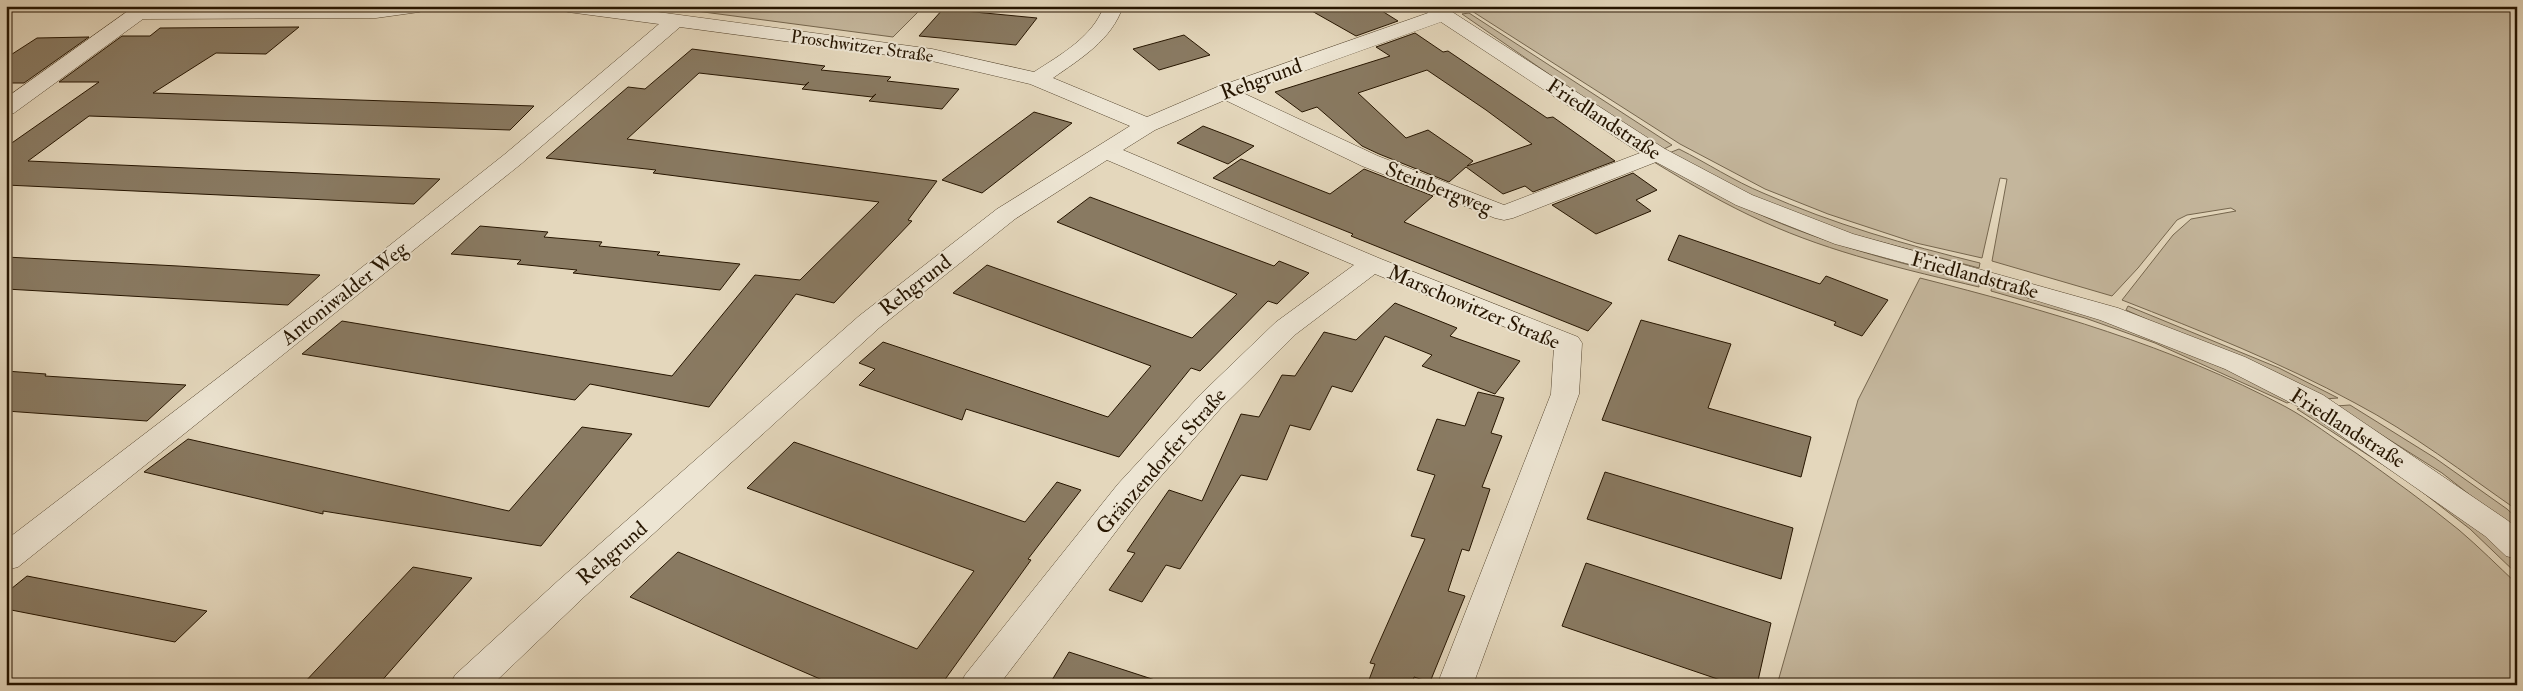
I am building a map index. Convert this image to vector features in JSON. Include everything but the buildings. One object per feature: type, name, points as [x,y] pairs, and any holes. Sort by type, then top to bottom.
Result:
[{"type":"street","points":[[6,108],[143,10],[376,12],[419,6]]},
{"type":"street","name":"Proschwitzer Straße","points":[[568,6],[675,22],[932,55],[1037,79],[1147,125]]},
{"type":"street","points":[[1037,79],[1091,42],[1113,12],[1114,6]]},
{"type":"street","name":"Rehgrund","points":[[468,685],[572,588],[868,322],[1006,214],[1147,125],[1225,92],[1438,10]]},
{"type":"street","name":"Friedlandstraße","points":[[1438,10],[1657,154],[1744,200],[1800,223],[1887,252],[1985,277],[2110,314],[2235,364],[2313,402],[2358,431],[2496,528],[2517,547]]},
{"type":"street","name":"Antoniwalder Weg","points":[[6,558],[360,282],[513,159],[675,22]]},
{"type":"street","name":"Steinbergweg","points":[[1225,92],[1370,161],[1504,213],[1657,154]]},
{"type":"street","name":"Marschowitzer Straße","points":[[1105,151],[1372,264],[1568,343],[1565,394],[1523,510],[1455,685]]},
{"type":"street","name":"Gränzendorfer Straße","points":[[978,685],[1130,492],[1211,402],[1286,328],[1372,264]]},
{"type":"shaded area","points":[[658,6],[924,6],[893,37]]},
{"type":"shaded area","points":[[1464,6],[2517,6],[2517,510],[2417,440],[2327,388],[2211,335],[2122,300],[2173,235],[2191,219],[2236,211],[2231,208],[2187,215],[2177,220],[2138,268],[2112,296],[1992,261],[2007,179],[2000,178],[1982,258],[1916,243],[1828,214],[1765,189],[1680,144]]},
{"type":"shaded area","points":[[1469,13],[1672,145],[1664,149],[1595,106],[1462,14]]},
{"type":"shaded area","points":[[1679,149],[1752,188],[1789,204],[1870,233],[1980,263],[1979,268],[1847,233],[1751,196],[1669,153]]},
{"type":"shaded area","points":[[1657,160],[1728,199],[1796,229],[1856,250],[1979,283],[1979,287],[1870,260],[1790,233],[1708,194],[1654,162]]},
{"type":"shaded area","points":[[1920,278],[2061,317],[2153,348],[2243,385],[2286,407],[2321,429],[2447,520],[2517,584],[2517,685],[1777,685],[1858,400]]},
{"type":"shaded area","points":[[1992,286],[2086,313],[2159,340],[2296,400],[2287,403],[2155,343],[2085,318],[1991,291]]},
{"type":"shaded area","points":[[2128,306],[2279,368],[2338,398],[2324,399],[2126,310]]},
{"type":"shaded area","points":[[2350,405],[2435,458],[2507,509],[2517,518],[2517,532],[2442,473],[2336,406]]},
{"type":"shaded area","points":[[2306,406],[2483,530],[2517,562],[2517,574],[2470,529],[2408,481],[2297,409]]}]
